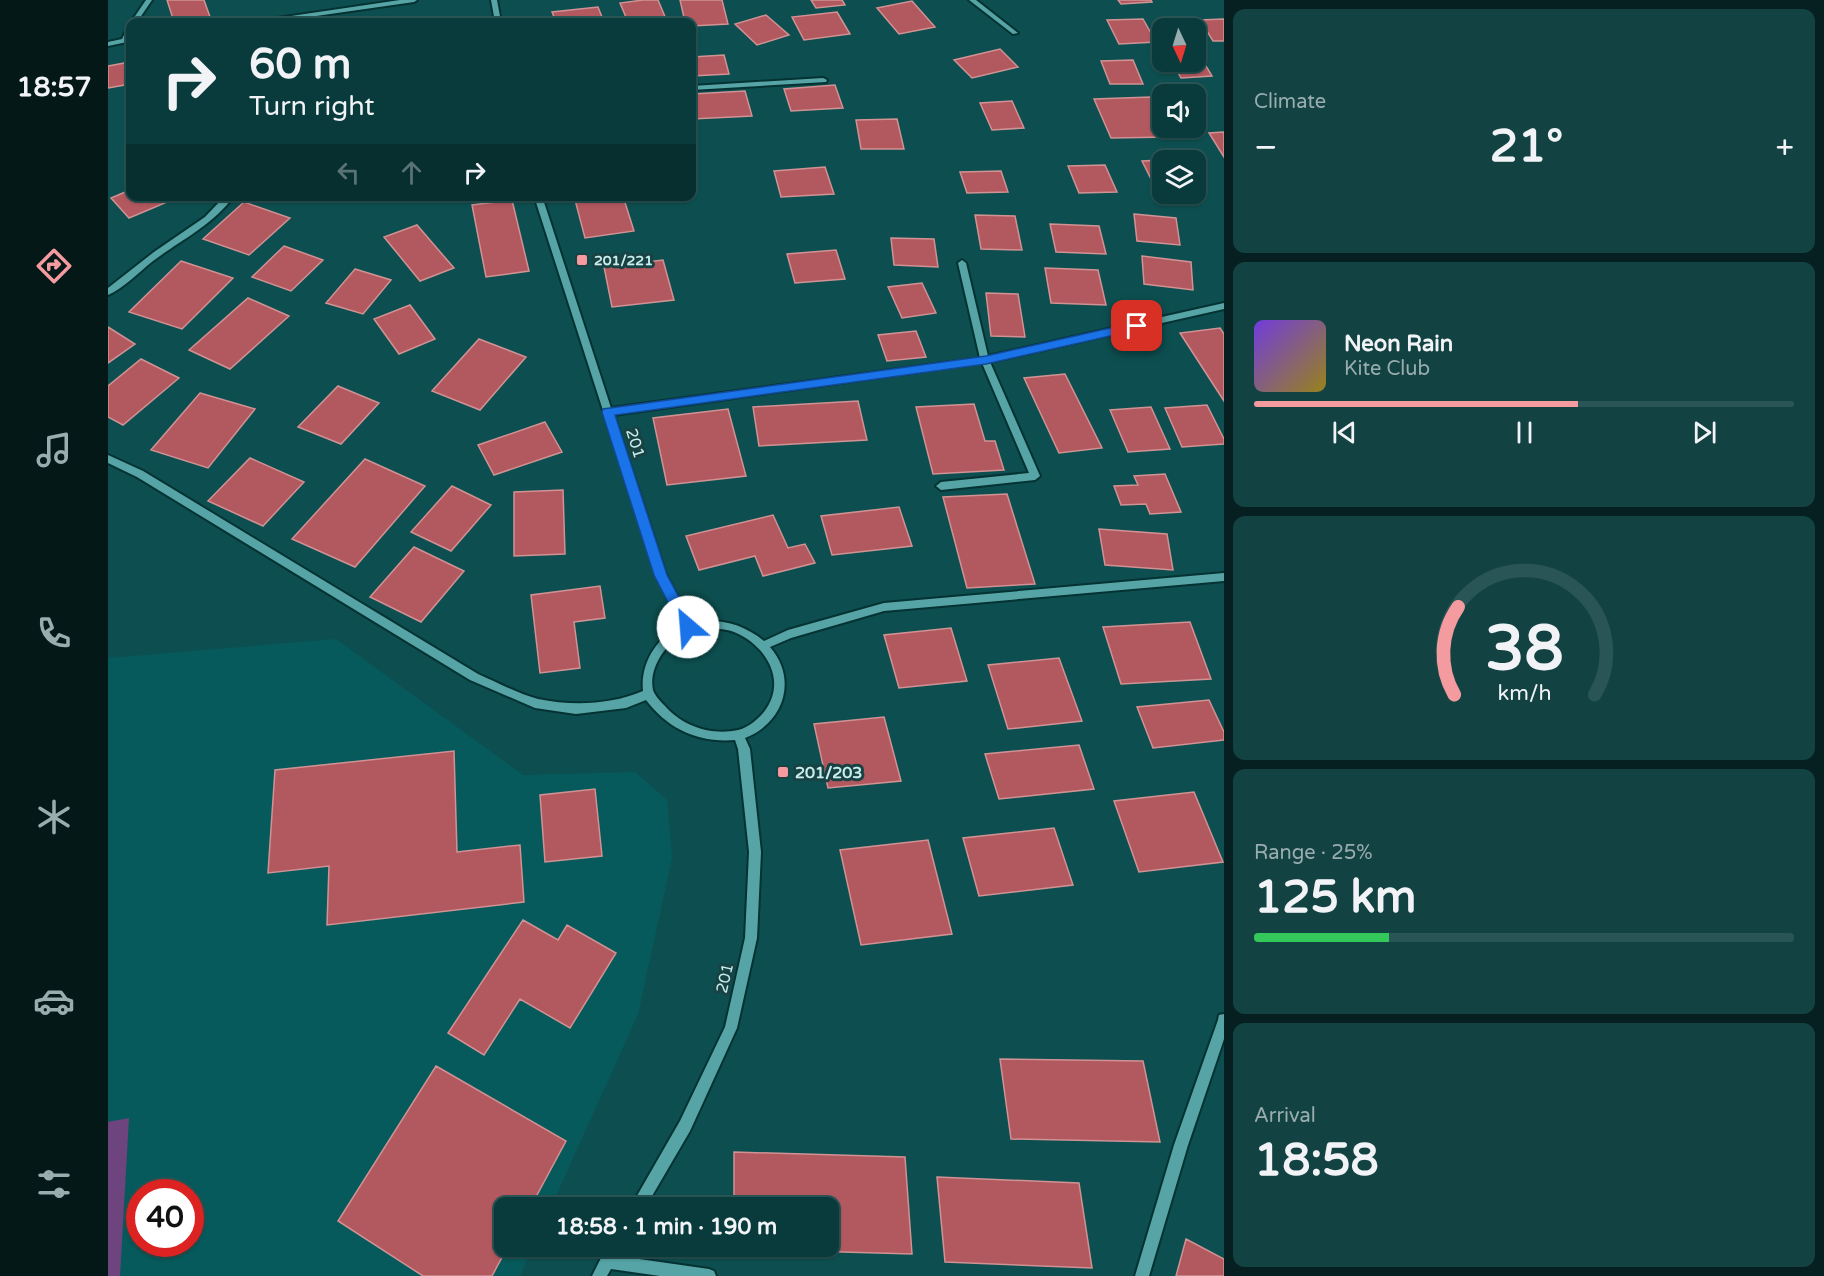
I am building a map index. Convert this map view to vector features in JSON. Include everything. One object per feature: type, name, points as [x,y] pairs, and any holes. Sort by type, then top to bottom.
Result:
[{"type":"street","points":[[137,18],[149,0]]},
{"type":"street","points":[[291,18],[414,0]]},
{"type":"street","points":[[494,0],[497,18]]},
{"type":"street","points":[[972,0],[1015,33]]},
{"type":"street","points":[[108,44],[126,41]]},
{"type":"street","points":[[696,88],[823,80]]},
{"type":"street","points":[[108,292],[164,248],[202,224],[222,208],[227,201]]},
{"type":"street","name":"201","points":[[540,201],[661,575],[688,627]]},
{"type":"street","points":[[941,486],[1035,476],[986,360],[962,263]]},
{"type":"street","points":[[608,412],[986,360],[1224,306]]},
{"type":"street","points":[[108,459],[140,474],[474,677],[535,703],[576,709],[626,703],[648,694]]},
{"type":"street","points":[[765,645],[788,634],[884,607],[1224,578]]},
{"type":"street","points":[[711,624],[737,628],[765,645],[779,669],[780,695],[770,714],[756,727],[738,735],[710,735],[682,727],[663,713],[648,694],[648,677],[655,655],[669,638],[688,627],[711,624]]},
{"type":"street","name":"201","points":[[643,1197],[685,1126],[731,1029],[748,949],[755,852],[744,749],[738,735]]},
{"type":"street","points":[[1142,1276],[1181,1145],[1224,1020]]},
{"type":"street","points":[[599,1276],[608,1257]]},
{"type":"street","points":[[606,1261],[709,1276]]},
{"type":"shaded area","points":[[336,639],[523,775],[635,772],[667,800],[672,858],[638,1014],[556,1197],[494,1197],[494,1257],[529,1257],[520,1276],[108,1276],[108,658]]},
{"type":"shaded area","points":[[129,1118],[120,1276],[108,1276],[108,1122]]},
{"type":"building","points":[[167,0],[204,0],[210,17],[203,18],[173,18]]},
{"type":"building","points":[[658,0],[666,18],[626,18],[620,3]]},
{"type":"building","points":[[680,0],[722,0],[728,24],[696,26],[696,18],[684,18]]},
{"type":"building","points":[[811,0],[842,0],[845,5],[816,8]]},
{"type":"building","points":[[1118,0],[1151,0],[1152,2],[1121,4]]},
{"type":"building","points":[[912,1],[935,27],[899,34],[877,8]]},
{"type":"building","points":[[598,7],[602,18],[554,18],[552,12]]},
{"type":"building","points":[[837,12],[850,34],[804,40],[792,17]]},
{"type":"building","points":[[766,15],[789,35],[757,45],[735,24]]},
{"type":"building","points":[[1143,19],[1152,35],[1152,42],[1119,44],[1107,20]]},
{"type":"building","points":[[1224,19],[1224,41],[1213,41],[1206,30],[1206,20]]},
{"type":"building","points":[[1000,49],[1018,67],[972,78],[954,60]]},
{"type":"building","points":[[724,55],[729,74],[696,76],[696,57]]},
{"type":"building","points":[[1133,60],[1143,84],[1110,84],[1101,61]]},
{"type":"building","points":[[126,63],[126,85],[108,88],[108,66]]},
{"type":"building","points":[[1206,66],[1212,76],[1181,78],[1178,72],[1206,72]]},
{"type":"building","points":[[835,85],[843,108],[791,111],[784,89]]},
{"type":"building","points":[[745,91],[752,116],[696,119],[696,94]]},
{"type":"building","points":[[1151,97],[1152,137],[1111,138],[1094,99]]},
{"type":"building","points":[[1012,101],[1024,128],[992,130],[980,103]]},
{"type":"building","points":[[897,119],[904,149],[861,149],[856,120]]},
{"type":"building","points":[[1224,132],[1224,157],[1209,133]]},
{"type":"building","points":[[1152,160],[1152,181],[1142,161]]},
{"type":"building","points":[[1105,165],[1117,192],[1079,193],[1068,166]]},
{"type":"building","points":[[825,167],[834,194],[781,197],[774,171]]},
{"type":"building","points":[[1001,171],[1008,192],[967,193],[960,172]]},
{"type":"building","points":[[126,192],[126,201],[170,201],[129,218],[111,198]]},
{"type":"building","points":[[512,201],[529,271],[486,277],[472,205]]},
{"type":"building","points":[[575,201],[625,201],[634,231],[585,238]]},
{"type":"building","points":[[244,202],[290,218],[249,255],[203,239]]},
{"type":"building","points":[[1134,214],[1176,218],[1180,245],[1137,241]]},
{"type":"building","points":[[975,215],[1015,216],[1022,250],[981,249]]},
{"type":"building","points":[[1050,224],[1099,226],[1106,254],[1056,252]]},
{"type":"building","points":[[417,225],[454,268],[420,281],[384,237]]},
{"type":"building","points":[[891,238],[934,239],[938,267],[894,265]]},
{"type":"building","points":[[284,246],[323,260],[291,291],[252,277]]},
{"type":"building","points":[[836,250],[845,279],[795,283],[787,254]]},
{"type":"building","points":[[1142,256],[1191,262],[1193,290],[1144,284]]},
{"type":"building","points":[[663,260],[674,300],[612,307],[604,267]]},
{"type":"building","points":[[181,261],[233,278],[182,329],[129,312]]},
{"type":"building","points":[[1045,268],[1098,270],[1106,305],[1051,303]]},
{"type":"building","points":[[355,269],[391,280],[363,314],[326,303]]},
{"type":"building","points":[[922,283],[936,313],[902,318],[888,287]]},
{"type":"building","points":[[986,293],[1018,294],[1025,337],[991,336]]},
{"type":"building","points":[[248,298],[289,316],[230,369],[189,350]]},
{"type":"building","points":[[410,305],[435,339],[399,354],[374,319]]},
{"type":"building","points":[[108,327],[135,344],[108,363]]},
{"type":"building","points":[[1220,328],[1224,334],[1224,401],[1180,333]]},
{"type":"building","points":[[916,331],[926,357],[887,361],[878,335]]},
{"type":"building","points":[[479,339],[526,357],[480,410],[432,391]]},
{"type":"building","points":[[141,359],[179,378],[123,425],[108,417],[108,386]]},
{"type":"building","points":[[1065,374],[1102,448],[1059,453],[1024,378]]},
{"type":"building","points":[[338,386],[379,403],[341,444],[298,427]]},
{"type":"building","points":[[200,393],[255,409],[208,468],[151,450]]},
{"type":"building","points":[[858,401],[867,440],[759,446],[753,407]]},
{"type":"building","points":[[974,404],[985,441],[995,441],[1004,470],[933,474],[916,407]]},
{"type":"building","points":[[1207,405],[1224,439],[1224,444],[1182,447],[1165,408]]},
{"type":"building","points":[[1151,407],[1170,449],[1128,452],[1110,410]]},
{"type":"building","points":[[728,409],[746,476],[667,485],[653,418]]},
{"type":"building","points":[[545,422],[562,452],[494,475],[478,445]]},
{"type":"building","points":[[250,458],[304,482],[263,526],[208,501]]},
{"type":"building","points":[[365,459],[425,486],[355,567],[292,539]]},
{"type":"building","points":[[1165,474],[1181,512],[1150,514],[1146,504],[1121,505],[1114,486],[1138,485],[1134,476]]},
{"type":"building","points":[[452,486],[491,505],[451,551],[411,532]]},
{"type":"building","points":[[563,490],[565,554],[514,556],[514,492]]},
{"type":"building","points":[[1007,494],[1035,584],[967,588],[943,497]]},
{"type":"building","points":[[899,507],[912,546],[832,555],[821,516]]},
{"type":"building","points":[[773,515],[788,548],[805,544],[815,563],[763,576],[755,556],[699,570],[686,536]]},
{"type":"building","points":[[1099,529],[1167,534],[1173,570],[1105,565]]},
{"type":"building","points":[[414,547],[464,571],[421,622],[370,597]]},
{"type":"building","points":[[600,586],[605,618],[574,622],[580,668],[540,673],[531,595]]},
{"type":"building","points":[[1190,622],[1211,679],[1121,684],[1103,627]]},
{"type":"building","points":[[951,628],[967,681],[899,688],[884,635]]},
{"type":"building","points":[[1059,658],[1082,721],[1008,729],[988,665]]},
{"type":"building","points":[[1209,700],[1224,732],[1224,740],[1153,748],[1137,707]]},
{"type":"building","points":[[884,717],[901,781],[828,788],[814,724]]},
{"type":"building","points":[[1079,745],[1094,789],[999,799],[985,754]]},
{"type":"building","points":[[454,751],[457,852],[520,845],[524,902],[327,925],[329,866],[268,873],[275,770]]},
{"type":"building","points":[[595,789],[602,856],[545,862],[540,795]]},
{"type":"building","points":[[1194,792],[1223,862],[1139,872],[1114,801]]},
{"type":"building","points":[[1054,828],[1073,885],[979,896],[963,838]]},
{"type":"building","points":[[928,840],[952,934],[861,945],[840,850]]},
{"type":"building","points":[[523,920],[558,940],[567,925],[616,953],[570,1028],[520,999],[484,1055],[448,1033]]},
{"type":"building","points":[[1000,1059],[1143,1061],[1160,1142],[1011,1139]]},
{"type":"building","points":[[436,1066],[566,1141],[536,1197],[494,1197],[494,1257],[502,1257],[492,1276],[423,1276],[338,1221]]},
{"type":"building","points":[[734,1152],[905,1157],[912,1254],[839,1252],[839,1197],[734,1197]]},
{"type":"building","points":[[937,1177],[1079,1183],[1092,1268],[945,1262]]},
{"type":"building","points":[[1186,1239],[1224,1259],[1224,1276],[1176,1276]]},
{"type":"place","name":"201/221","points":[[582,260]]},
{"type":"place","name":"201/203","points":[[783,772]]},
{"type":"route","points":[[688,627],[661,575],[608,412],[986,360],[1137,326]]}]
